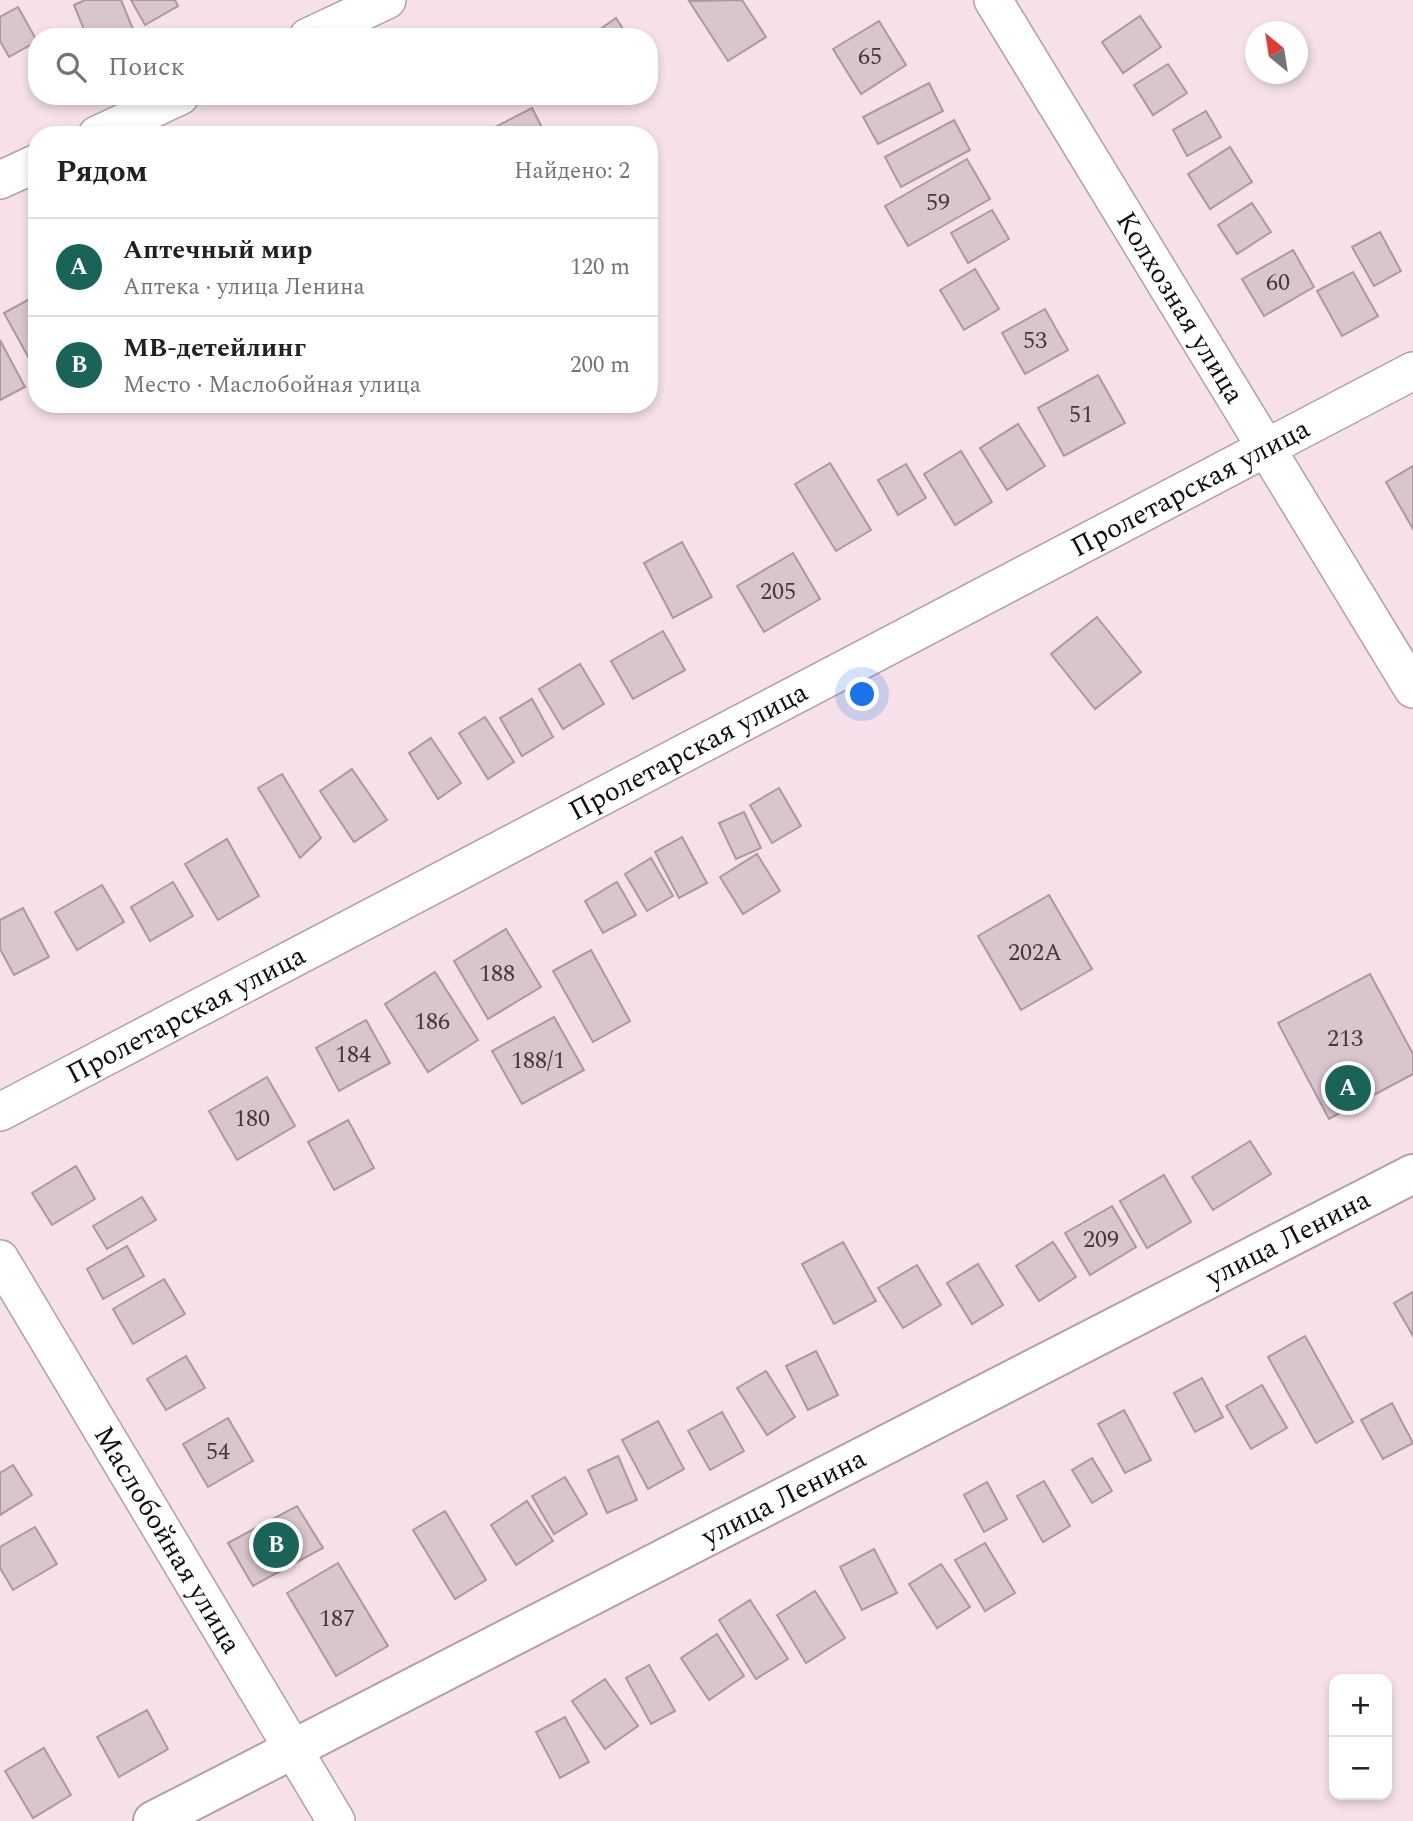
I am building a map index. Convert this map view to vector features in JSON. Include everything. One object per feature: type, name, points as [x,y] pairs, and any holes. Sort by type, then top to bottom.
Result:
[{"type":"street","points":[[327,28],[387,0]]},
{"type":"street","name":"Колхозная улица","points":[[993,0],[1413,689]]},
{"type":"street","points":[[116,126],[161,105]]},
{"type":"street","points":[[0,180],[28,167]]},
{"type":"street","name":"Пролетарская улица","points":[[0,1112],[1413,371]]},
{"type":"street","name":"улица Ленина","points":[[153,1821],[1413,1174]]},
{"type":"street","name":"Маслобойная улица","points":[[0,1259],[295,1748],[336,1821]]},
{"type":"building","points":[[85,0],[121,0],[133,28],[83,28],[74,5]]},
{"type":"building","points":[[131,0],[175,0],[178,6],[145,25]]},
{"type":"building","points":[[742,0],[766,37],[728,61],[689,1]]},
{"type":"building","points":[[18,7],[30,28],[28,46],[9,57],[0,41],[0,17]]},
{"type":"building","points":[[1140,16],[1161,47],[1123,73],[1102,42]]},
{"type":"building","points":[[616,18],[622,28],[602,28]]},
{"type":"building","points":[[879,21],[906,65],[861,94],[833,49]]},
{"type":"building","points":[[1168,64],[1187,93],[1153,115],[1134,85]]},
{"type":"building","points":[[929,83],[943,111],[878,144],[863,117]]},
{"type":"building","points":[[532,108],[541,126],[497,126]]},
{"type":"building","points":[[1206,111],[1221,137],[1187,156],[1173,130]]},
{"type":"building","points":[[954,120],[970,150],[901,187],[885,157]]},
{"type":"building","points":[[1230,147],[1252,182],[1210,209],[1188,174]]},
{"type":"building","points":[[967,159],[990,199],[908,246],[885,206]]},
{"type":"building","points":[[1252,203],[1271,232],[1237,254],[1218,225]]},
{"type":"building","points":[[992,210],[1009,239],[968,263],[951,233]]},
{"type":"building","points":[[1380,232],[1401,271],[1374,286],[1352,247]]},
{"type":"building","points":[[1293,250],[1314,287],[1264,316],[1242,279]]},
{"type":"building","points":[[975,269],[999,309],[964,330],[940,290]]},
{"type":"building","points":[[1353,272],[1378,316],[1342,336],[1317,291]]},
{"type":"building","points":[[28,300],[28,357],[4,313]]},
{"type":"building","points":[[1045,309],[1068,350],[1025,374],[1002,333]]},
{"type":"building","points":[[0,340],[25,387],[0,400]]},
{"type":"building","points":[[1098,375],[1125,423],[1064,456],[1038,408]]},
{"type":"building","points":[[1018,424],[1045,466],[1007,490],[980,448]]},
{"type":"building","points":[[961,451],[992,502],[955,525],[924,474]]},
{"type":"building","points":[[830,463],[871,530],[836,551],[795,484]]},
{"type":"building","points":[[906,464],[926,498],[898,515],[878,480]]},
{"type":"building","points":[[1413,466],[1413,529],[1386,482]]},
{"type":"building","points":[[682,542],[712,597],[673,618],[644,563]]},
{"type":"building","points":[[793,553],[820,599],[764,632],[737,586]]},
{"type":"building","points":[[1097,617],[1141,672],[1095,709],[1051,654]]},
{"type":"building","points":[[663,631],[685,670],[633,699],[611,661]]},
{"type":"building","points":[[580,664],[604,704],[563,729],[539,689]]},
{"type":"building","points":[[532,699],[553,737],[522,756],[500,718]]},
{"type":"building","points":[[485,717],[514,762],[488,779],[459,733]]},
{"type":"building","points":[[431,738],[461,783],[438,799],[409,753]]},
{"type":"building","points":[[352,769],[387,820],[354,842],[320,791]]},
{"type":"building","points":[[282,774],[321,838],[300,858],[258,788]]},
{"type":"building","points":[[779,788],[801,826],[772,843],[750,805]]},
{"type":"building","points":[[744,812],[761,848],[736,859],[719,823]]},
{"type":"building","points":[[682,837],[707,883],[679,898],[655,852]]},
{"type":"building","points":[[227,839],[259,896],[218,920],[185,864]]},
{"type":"building","points":[[757,854],[780,891],[743,914],[720,877]]},
{"type":"building","points":[[651,858],[673,896],[647,911],[625,874]]},
{"type":"building","points":[[173,882],[193,916],[150,941],[131,907]]},
{"type":"building","points":[[617,882],[636,915],[603,933],[585,901]]},
{"type":"building","points":[[102,885],[124,922],[77,950],[55,912]]},
{"type":"building","points":[[1049,895],[1092,969],[1021,1010],[978,936]]},
{"type":"building","points":[[23,908],[49,957],[14,975],[0,949],[0,920]]},
{"type":"building","points":[[506,929],[541,987],[488,1019],[454,961]]},
{"type":"building","points":[[591,950],[630,1021],[593,1042],[553,971]]},
{"type":"building","points":[[435,972],[478,1040],[428,1072],[385,1004]]},
{"type":"building","points":[[1370,974],[1413,1054],[1413,1074],[1329,1119],[1278,1023]]},
{"type":"building","points":[[554,1017],[584,1070],[522,1104],[492,1051]]},
{"type":"building","points":[[366,1020],[390,1063],[339,1091],[316,1048]]},
{"type":"building","points":[[267,1077],[295,1126],[237,1160],[209,1111]]},
{"type":"building","points":[[348,1120],[374,1168],[334,1190],[308,1142]]},
{"type":"building","points":[[1250,1141],[1271,1174],[1213,1210],[1192,1177]]},
{"type":"building","points":[[76,1166],[95,1199],[52,1225],[32,1193]]},
{"type":"building","points":[[1164,1175],[1191,1222],[1147,1248],[1120,1201]]},
{"type":"building","points":[[142,1197],[156,1220],[107,1249],[93,1226]]},
{"type":"building","points":[[1112,1206],[1136,1247],[1090,1275],[1065,1233]]},
{"type":"building","points":[[843,1242],[876,1301],[834,1324],[802,1264]]},
{"type":"building","points":[[1053,1242],[1076,1277],[1039,1301],[1016,1266]]},
{"type":"building","points":[[127,1246],[144,1276],[103,1299],[87,1269]]},
{"type":"building","points":[[978,1264],[1003,1305],[972,1324],[947,1283]]},
{"type":"building","points":[[917,1265],[941,1305],[903,1328],[878,1288]]},
{"type":"building","points":[[164,1279],[185,1314],[133,1344],[113,1309]]},
{"type":"building","points":[[1413,1292],[1413,1336],[1394,1303]]},
{"type":"building","points":[[1305,1336],[1353,1422],[1316,1443],[1268,1357]]},
{"type":"building","points":[[816,1351],[838,1395],[808,1410],[786,1366]]},
{"type":"building","points":[[186,1356],[205,1388],[166,1410],[147,1379]]},
{"type":"building","points":[[766,1371],[795,1417],[767,1435],[737,1388]]},
{"type":"building","points":[[1202,1378],[1223,1417],[1195,1432],[1174,1393]]},
{"type":"building","points":[[1262,1385],[1287,1428],[1251,1449],[1226,1406]]},
{"type":"building","points":[[1392,1403],[1413,1443],[1383,1459],[1361,1420]]},
{"type":"building","points":[[1124,1410],[1151,1460],[1125,1473],[1098,1424]]},
{"type":"building","points":[[722,1412],[744,1451],[710,1470],[688,1431]]},
{"type":"building","points":[[228,1418],[253,1461],[208,1487],[183,1444]]},
{"type":"building","points":[[658,1421],[684,1469],[648,1489],[622,1440]]},
{"type":"building","points":[[618,1456],[637,1500],[607,1513],[588,1470]]},
{"type":"building","points":[[1092,1458],[1112,1491],[1092,1503],[1072,1470]]},
{"type":"building","points":[[13,1465],[32,1495],[0,1515],[0,1473]]},
{"type":"building","points":[[565,1477],[587,1514],[554,1534],[532,1496]]},
{"type":"building","points":[[1044,1481],[1070,1526],[1043,1542],[1017,1496]]},
{"type":"building","points":[[987,1482],[1007,1519],[984,1532],[964,1495]]},
{"type":"building","points":[[527,1501],[553,1541],[516,1565],[491,1525]]},
{"type":"building","points":[[297,1506],[323,1548],[253,1586],[228,1543]]},
{"type":"building","points":[[445,1511],[486,1580],[455,1599],[413,1530]]},
{"type":"building","points":[[35,1527],[57,1564],[13,1590],[0,1568],[0,1547]]},
{"type":"building","points":[[985,1543],[1015,1593],[985,1611],[955,1560]]},
{"type":"building","points":[[874,1549],[897,1593],[862,1610],[840,1567]]},
{"type":"building","points":[[338,1563],[388,1646],[336,1676],[287,1593]]},
{"type":"building","points":[[941,1564],[970,1607],[937,1628],[909,1584]]},
{"type":"building","points":[[815,1591],[845,1638],[806,1663],[777,1615]]},
{"type":"building","points":[[750,1600],[788,1659],[756,1679],[719,1620]]},
{"type":"building","points":[[717,1634],[744,1676],[709,1700],[681,1658]]},
{"type":"building","points":[[649,1665],[675,1711],[651,1724],[626,1678]]},
{"type":"building","points":[[605,1679],[638,1726],[605,1749],[572,1701]]},
{"type":"building","points":[[147,1710],[168,1749],[119,1777],[97,1737]]},
{"type":"building","points":[[565,1717],[589,1762],[560,1778],[536,1732]]},
{"type":"building","points":[[44,1748],[71,1795],[33,1818],[5,1771]]},
{"type":"place","name":"Аптечный мир","points":[[1348,1088]]},
{"type":"place","name":"MB-детейлинг","points":[[276,1545]]}]
